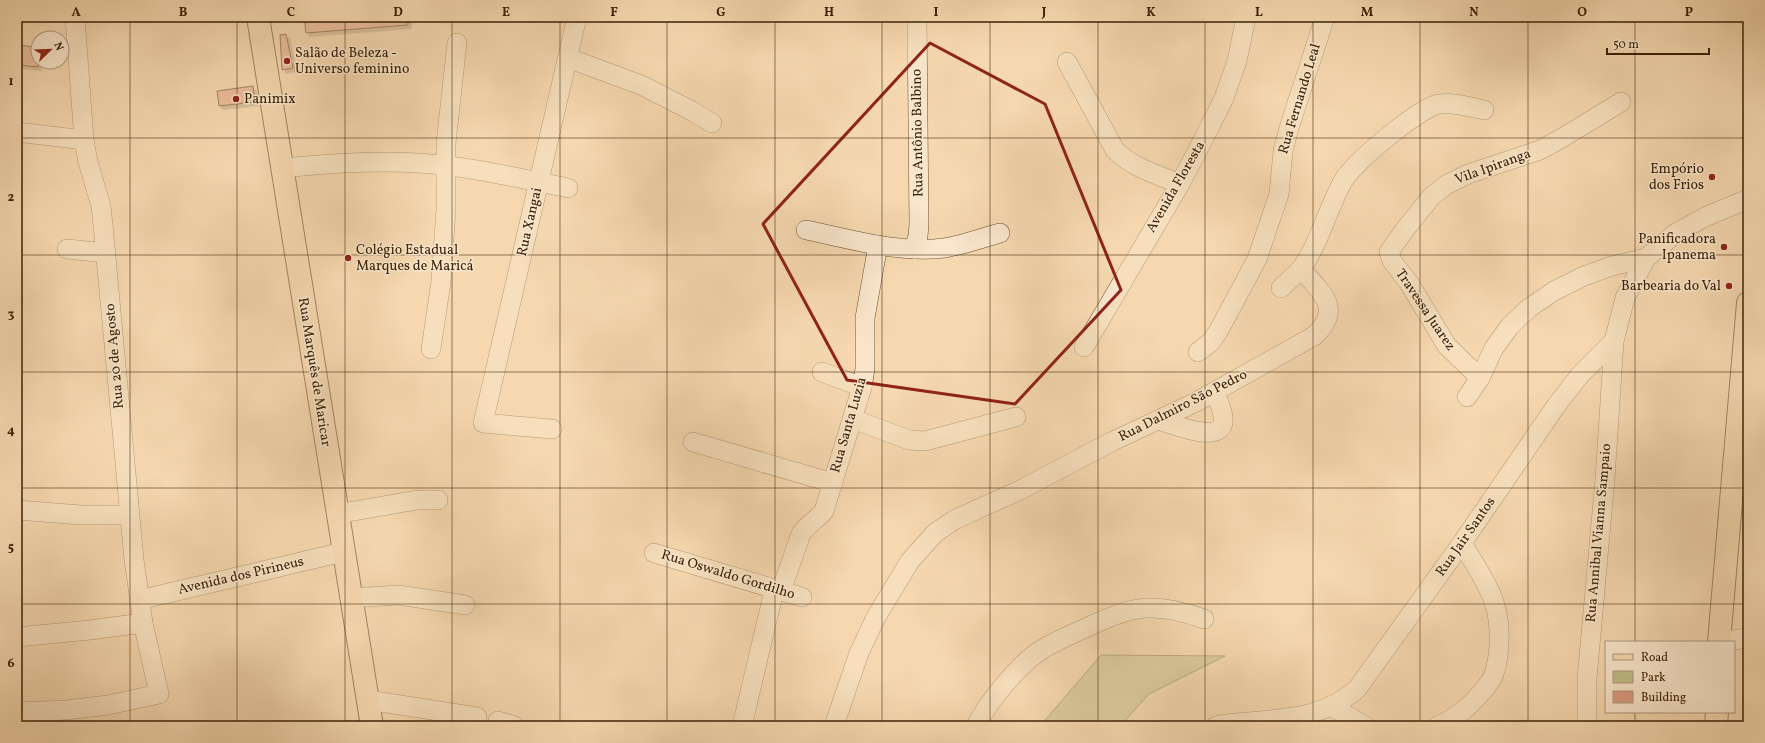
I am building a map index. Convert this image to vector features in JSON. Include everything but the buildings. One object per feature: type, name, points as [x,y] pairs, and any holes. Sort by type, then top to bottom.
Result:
[{"type":"main road","name":"Rua Marquês de Maricar","points":[[258,17],[342,552],[372,726]]},
{"type":"main road","points":[[1719,641],[1748,303]]},
{"type":"main road","points":[[1716,726],[1717,713]]},
{"type":"street","name":"Rua 20 de Agosto","points":[[17,712],[66,710],[108,705],[159,694],[139,600],[129,515],[106,253],[100,206],[88,162],[84,140],[75,17]]},
{"type":"street","name":"Rua Antônio Balbino","points":[[914,249],[918,236],[919,225],[917,17]]},
{"type":"street","name":"Avenida Floresta","points":[[1084,347],[1180,184],[1224,98],[1237,61],[1246,17]]},
{"type":"street","name":"Rua Fernando Leal","points":[[1198,352],[1211,342],[1220,330],[1257,259],[1279,194],[1283,152],[1287,134],[1325,17]]},
{"type":"street","name":"Rua Xangai","points":[[552,429],[483,423],[576,21]]},
{"type":"street","points":[[431,350],[441,282],[446,209],[445,165],[457,43]]},
{"type":"street","points":[[568,58],[640,85],[692,111],[712,123]]},
{"type":"street","points":[[1067,62],[1115,150],[1124,158],[1142,168],[1180,184]]},
{"type":"street","name":"Vila Ipiranga","points":[[1389,256],[1388,252],[1406,228],[1432,196],[1446,185],[1468,174],[1540,150],[1621,102]]},
{"type":"street","points":[[1281,288],[1301,269],[1311,254],[1327,214],[1343,181],[1350,170],[1359,161],[1379,144],[1430,107],[1448,103],[1484,110]]},
{"type":"street","points":[[17,132],[84,140]]},
{"type":"street","points":[[282,168],[340,163],[418,163],[445,165],[568,188]]},
{"type":"street","points":[[1614,341],[1625,298],[1646,258],[1682,230],[1732,204],[1748,199]]},
{"type":"street","points":[[806,230],[878,245],[914,249],[957,246],[1000,233]]},
{"type":"street","name":"Rua Santa Luzia","points":[[742,726],[773,594],[783,585],[804,528],[820,516],[824,511],[853,419],[862,387],[865,369],[865,318],[878,245]]},
{"type":"street","points":[[67,249],[106,253]]},
{"type":"street","name":"Travessa Juarez","points":[[1389,256],[1408,283],[1447,346],[1480,378]]},
{"type":"street","points":[[1467,397],[1480,378],[1494,348],[1510,326],[1529,308],[1554,291],[1584,276],[1612,266],[1646,258]]},
{"type":"street","name":"Rua Dalmiro São Pedro","points":[[834,726],[859,654],[876,617],[910,561],[935,533],[954,520],[1022,489],[1111,442],[1214,392],[1314,336],[1327,322],[1329,314],[1327,302],[1301,269]]},
{"type":"street","name":"Rua Jair Santos","points":[[1216,726],[1300,722],[1346,698],[1357,689],[1368,676],[1462,543],[1556,406],[1580,375],[1614,341]]},
{"type":"street","name":"Rua Annibal Vianna Sampaio","points":[[1587,726],[1587,679],[1605,479],[1614,341]]},
{"type":"street","points":[[822,372],[862,387]]},
{"type":"street","points":[[1158,420],[1194,432],[1214,432],[1222,427],[1224,419],[1223,408],[1214,392]]},
{"type":"street","points":[[853,419],[909,440],[925,441],[1016,417]]},
{"type":"street","points":[[693,442],[833,483]]},
{"type":"street","points":[[337,514],[417,500],[438,500]]},
{"type":"street","points":[[17,510],[82,515],[129,515]]},
{"type":"street","points":[[1437,726],[1463,712],[1479,696],[1494,675],[1498,654],[1499,623],[1494,602],[1486,582],[1462,543]]},
{"type":"street","name":"Avenida dos Pirineus","points":[[139,600],[342,552]]},
{"type":"street","name":"Rua Oswaldo Gordilho","points":[[654,553],[802,598]]},
{"type":"street","points":[[350,598],[399,595],[465,604]]},
{"type":"street","points":[[976,726],[982,714],[1017,671],[1040,651],[1061,639],[1113,616],[1146,608],[1174,610],[1204,619]]},
{"type":"street","points":[[17,637],[143,623]]},
{"type":"street","points":[[1726,641],[1748,638]]},
{"type":"street","points":[[368,700],[477,717]]},
{"type":"street","points":[[1331,706],[1365,726]]},
{"type":"highlighted area","points":[[930,43],[1045,104],[1121,290],[1015,404],[847,380],[763,224]]},
{"type":"green space","points":[[1101,655],[1225,656],[1149,694],[1120,726],[1040,726]]},
{"type":"place","name":"Salão de Beleza - Universo feminino","points":[[287,61]]},
{"type":"place","name":"Panimix","points":[[236,99]]},
{"type":"place","name":"Empório dos Frios","points":[[1712,177]]},
{"type":"place","name":"Panificadora Ipanema","points":[[1724,247]]},
{"type":"place","name":"Colégio Estadual Marques de Maricá","points":[[348,258]]},
{"type":"place","name":"Barbearia do Val","points":[[1729,286]]}]
